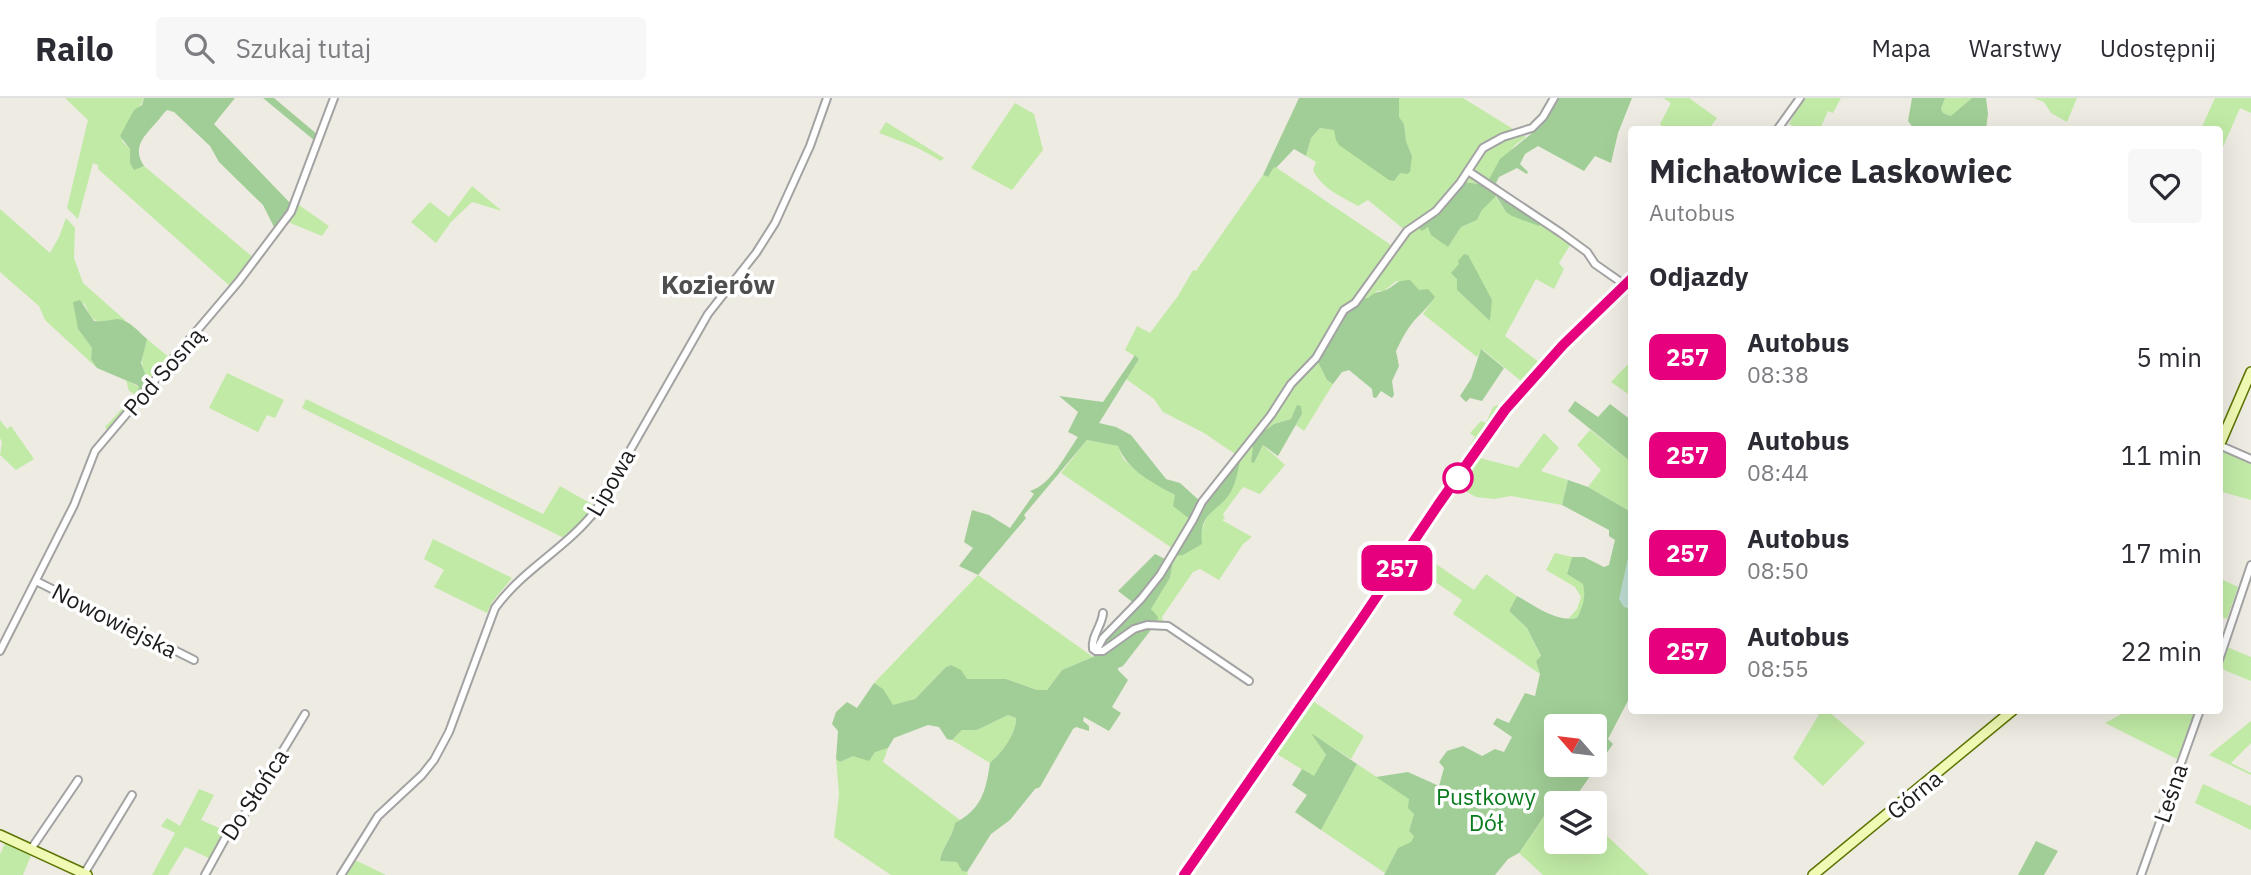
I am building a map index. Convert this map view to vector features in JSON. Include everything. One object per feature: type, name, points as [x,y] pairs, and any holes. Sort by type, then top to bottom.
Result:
[{"type":"street","name":"Pod Sosną","points":[[0,651],[74,505],[95,451],[199,330],[285,222],[298,196],[334,98]]},
{"type":"street","name":"Lipowa","points":[[341,875],[378,816],[422,775],[434,760],[449,732],[495,608],[506,593],[561,547],[596,510],[708,314],[756,253],[775,223],[805,158],[827,98]]},
{"type":"street","points":[[1096,651],[1103,638],[1142,599],[1160,575],[1202,502],[1271,415],[1291,384],[1316,358],[1344,310],[1355,303],[1407,231],[1437,211],[1483,148],[1503,137],[1532,128],[1543,117],[1554,98]]},
{"type":"street","points":[[1780,126],[1800,98]]},
{"type":"street","points":[[1468,171],[1578,245],[1591,255],[1595,264],[1625,285]]},
{"type":"street","points":[[1184,875],[1505,410],[1563,345],[1628,282]]},
{"type":"street","points":[[2223,437],[2251,372]]},
{"type":"street","points":[[2223,448],[2251,459]]},
{"type":"street","points":[[2223,648],[2251,565]]},
{"type":"street","name":"Nowowiejska","points":[[36,581],[194,660]]},
{"type":"street","points":[[1096,651],[1093,649],[1093,639],[1103,613]]},
{"type":"street","points":[[1096,651],[1103,651],[1134,629],[1147,625],[1168,626],[1250,681]]},
{"type":"street","name":"Do Słońca","points":[[205,875],[228,833],[244,815],[305,714]]},
{"type":"street","name":"Górna","points":[[1813,875],[2008,714]]},
{"type":"street","name":"Leśna","points":[[2141,875],[2199,714]]},
{"type":"street","points":[[31,849],[78,780]]},
{"type":"street","points":[[0,835],[85,874],[132,795]]},
{"type":"green space","points":[[65,98],[144,98],[122,141],[130,149],[138,167],[144,166],[255,259],[231,287],[98,169],[98,165],[93,163],[78,219],[67,208],[88,120]]},
{"type":"green space","points":[[144,98],[235,98],[214,124],[292,205],[276,231],[263,205],[219,162],[210,146],[174,112],[167,110],[143,138],[139,154],[144,166],[134,170],[130,163],[130,149],[120,136]]},
{"type":"green space","points":[[263,98],[274,98],[318,135],[315,141]]},
{"type":"green space","points":[[1299,98],[1399,98],[1399,117],[1404,124],[1406,141],[1412,156],[1410,172],[1400,173],[1394,181],[1389,180],[1339,145],[1334,130],[1320,128],[1311,138],[1306,156],[1294,149],[1274,167],[1268,177],[1263,175]]},
{"type":"green space","points":[[1399,98],[1463,98],[1526,137],[1515,145],[1486,185],[1464,182],[1427,227],[1448,247],[1461,227],[1477,220],[1495,196],[1506,212],[1542,222],[1572,242],[1559,263],[1564,269],[1554,289],[1536,279],[1505,336],[1540,363],[1568,337],[1524,385],[1474,448],[1470,445],[1475,437],[1470,433],[1481,421],[1486,423],[1493,407],[1503,403],[1521,381],[1482,349],[1477,357],[1423,314],[1435,297],[1396,281],[1384,291],[1377,291],[1316,357],[1327,380],[1333,384],[1304,431],[1296,425],[1302,414],[1294,415],[1291,419],[1274,424],[1253,447],[1254,463],[1263,445],[1285,465],[1260,494],[1243,487],[1223,514],[1225,519],[1222,520],[1252,537],[1243,544],[1219,580],[1200,569],[1193,572],[1162,617],[1163,621],[1195,642],[1170,630],[1152,629],[1157,622],[1151,609],[1170,578],[1174,556],[1201,533],[1208,513],[1222,503],[1234,481],[1242,450],[1235,454],[1204,433],[1163,412],[1154,399],[1126,379],[1139,359],[1125,350],[1137,326],[1150,333],[1263,175],[1268,177],[1274,166],[1394,247],[1406,231],[1368,200],[1358,206],[1327,187],[1313,170],[1316,162],[1306,156],[1311,138],[1320,128],[1334,130],[1336,134],[1412,156],[1406,141],[1404,124],[1399,117]],"holes":[[[1460,264],[1491,319],[1457,290]]]},
{"type":"green space","points":[[1559,98],[1632,98],[1618,133],[1611,163],[1595,156],[1584,171],[1538,146],[1525,154],[1520,164],[1527,174],[1517,168],[1499,177],[1496,183],[1503,190],[1503,195],[1542,222],[1539,226],[1506,212],[1496,196],[1482,210],[1477,220],[1461,227],[1448,247],[1431,235],[1428,227],[1422,231],[1417,227],[1464,182],[1486,185],[1500,159],[1531,134]]},
{"type":"green space","points":[[1663,98],[1689,98],[1717,118],[1711,126],[1662,126],[1660,124],[1671,103]]},
{"type":"green space","points":[[1803,98],[1841,98],[1833,113],[1828,111],[1821,126],[1789,124]]},
{"type":"green space","points":[[1912,98],[1945,98],[1941,109],[1943,113],[1951,116],[1972,98],[1986,98],[1986,126],[1912,126],[1908,121]]},
{"type":"green space","points":[[1945,98],[1972,98],[1952,116],[1943,113],[1941,109]]},
{"type":"green space","points":[[2034,98],[2077,98],[2067,122],[2051,113],[2044,102]]},
{"type":"green space","points":[[2215,98],[2251,98],[2251,113],[2240,108],[2223,147],[2223,126],[2202,126]]},
{"type":"green space","points":[[1015,103],[1034,114],[1043,150],[1012,190],[971,168]]},
{"type":"green space","points":[[886,122],[944,158],[941,161],[918,148],[879,133]]},
{"type":"green space","points":[[472,186],[502,211],[472,202],[451,222],[436,243],[411,222],[430,202],[449,217]]},
{"type":"green space","points":[[296,203],[329,226],[322,236],[288,222]]},
{"type":"green space","points":[[0,209],[50,253],[66,218],[75,228],[74,258],[83,283],[126,321],[96,321],[84,302],[78,329],[92,348],[91,359],[97,368],[45,320],[39,306],[0,272]]},
{"type":"green space","points":[[1464,254],[1468,255],[1492,300],[1490,321],[1457,290],[1457,279],[1451,273]]},
{"type":"green space","points":[[1410,280],[1419,290],[1428,289],[1435,297],[1410,326],[1396,351],[1399,366],[1392,381],[1392,398],[1381,391],[1376,398],[1373,397],[1372,389],[1349,370],[1342,372],[1333,384],[1327,380],[1316,358],[1344,312],[1360,300]]},
{"type":"green space","points":[[80,300],[94,321],[125,321],[147,339],[141,363],[149,384],[139,394],[137,385],[97,368],[91,359],[92,348],[78,329],[73,302]]},
{"type":"green space","points":[[147,339],[171,359],[108,431],[105,427],[135,395],[129,391],[126,380],[139,387],[148,378],[142,364]]},
{"type":"green space","points":[[1481,349],[1504,368],[1482,401],[1470,398],[1466,402],[1460,396],[1471,379]]},
{"type":"green space","points":[[1135,355],[1139,359],[1099,423],[1116,427],[1131,435],[1166,479],[1180,483],[1201,502],[1235,454],[1243,448],[1235,483],[1229,495],[1207,517],[1202,532],[1202,544],[1183,555],[1174,556],[1170,578],[1151,609],[1158,617],[1157,622],[1123,666],[1118,668],[1128,680],[1112,707],[1121,713],[1109,731],[1084,717],[1083,721],[1089,726],[1089,731],[1076,727],[1073,729],[1040,787],[1035,789],[1010,820],[991,834],[967,872],[962,871],[957,862],[940,861],[942,852],[955,823],[971,812],[981,798],[990,763],[1007,743],[1014,730],[1016,718],[1008,715],[977,730],[962,730],[952,740],[947,739],[939,727],[928,725],[894,738],[888,748],[875,752],[869,761],[853,756],[840,762],[836,759],[838,731],[832,724],[836,712],[847,702],[857,708],[874,683],[883,689],[893,705],[915,699],[951,665],[961,670],[967,679],[1006,679],[1037,690],[1047,690],[1062,670],[1093,657],[1098,652],[1135,604],[1118,591],[1155,554],[1165,559],[1191,520],[1173,506],[1175,495],[1150,481],[1128,463],[1118,446],[1087,440],[978,575],[959,566],[973,548],[964,542],[972,510],[989,515],[1010,528],[1034,494],[1030,491],[1038,488],[1051,476],[1078,437],[1068,432],[1078,412],[1059,396],[1103,402]]},
{"type":"green space","points":[[1628,364],[1628,394],[1611,382]]},
{"type":"green space","points":[[227,373],[284,400],[275,418],[267,415],[258,432],[209,408]]},
{"type":"green space","points":[[306,399],[543,514],[560,486],[595,506],[566,539],[302,408]]},
{"type":"green space","points":[[1575,401],[1598,417],[1610,404],[1628,418],[1628,460],[1568,411]]},
{"type":"green space","points":[[1297,405],[1301,406],[1302,414],[1278,456],[1263,445],[1254,463],[1251,462],[1253,448],[1249,442],[1274,424],[1291,419]]},
{"type":"green space","points":[[0,420],[7,429],[11,426],[34,459],[16,470],[0,455]]},
{"type":"green space","points":[[1590,430],[1628,460],[1628,510],[1588,487],[1601,470],[1577,445]]},
{"type":"green space","points":[[1544,433],[1559,448],[1541,471],[1568,480],[1562,505],[1511,496],[1494,499],[1476,497],[1456,486],[1476,457],[1518,468]]},
{"type":"green space","points":[[1087,440],[1118,446],[1123,459],[1144,477],[1175,495],[1191,520],[1172,548],[1061,473]]},
{"type":"green space","points":[[2223,450],[2251,462],[2251,500],[2223,492]]},
{"type":"green space","name":"Pustkowy Dół","points":[[1568,480],[1588,487],[1628,510],[1628,701],[1608,739],[1613,744],[1607,752],[1607,714],[1544,714],[1544,777],[1590,777],[1580,791],[1544,791],[1544,816],[1519,853],[1508,859],[1495,875],[1384,875],[1398,848],[1411,842],[1414,836],[1409,831],[1414,814],[1408,808],[1409,799],[1376,777],[1408,772],[1439,786],[1444,768],[1439,762],[1447,751],[1463,746],[1482,756],[1495,749],[1504,752],[1512,737],[1493,724],[1497,718],[1509,723],[1525,693],[1535,696],[1540,674],[1536,661],[1541,656],[1527,628],[1509,611],[1517,596],[1561,618],[1577,618],[1584,589],[1583,584],[1567,574],[1572,557],[1584,557],[1604,567],[1609,565],[1615,540],[1609,536],[1609,530],[1562,505]]},
{"type":"green space","points":[[433,539],[512,578],[492,602],[487,613],[434,587],[444,570],[424,559]]},
{"type":"green space","points":[[1555,553],[1572,557],[1567,574],[1584,584],[1584,604],[1577,618],[1568,619],[1577,609],[1581,597],[1575,587],[1546,570]]},
{"type":"green space","points":[[1433,562],[1474,590],[1486,574],[1517,596],[1509,611],[1527,628],[1541,657],[1536,661],[1540,674],[1453,614],[1462,600],[1425,575]]},
{"type":"green space","points":[[978,575],[1093,657],[1062,670],[1047,690],[1037,690],[1006,679],[967,679],[951,665],[915,699],[893,706],[883,690],[874,683]]},
{"type":"green space","points":[[2223,580],[2238,587],[2227,619],[2223,618]]},
{"type":"green space","points":[[2227,647],[2251,657],[2251,681],[2223,670],[2223,658]]},
{"type":"green space","points":[[1310,699],[1364,736],[1351,759],[1313,735],[1326,755],[1314,777],[1277,754]]},
{"type":"green space","points":[[1819,714],[1831,714],[1865,743],[1823,786],[1793,758]]},
{"type":"green space","points":[[2122,714],[2194,714],[2177,759],[2105,723]]},
{"type":"green space","points":[[1008,715],[1016,718],[1014,730],[1003,749],[990,763],[952,740],[962,730],[977,730]]},
{"type":"green space","points":[[2251,721],[2251,743],[2231,763],[2251,775],[2209,755]]},
{"type":"green space","points":[[1311,733],[1357,764],[1321,830],[1295,812],[1307,795],[1292,785],[1302,769],[1314,776],[1326,755]]},
{"type":"green space","points":[[888,748],[883,762],[960,820],[955,823],[940,861],[958,862],[962,871],[968,875],[891,875],[834,837],[839,794],[836,759],[840,762],[853,756]]},
{"type":"green space","points":[[1357,764],[1410,799],[1414,814],[1409,831],[1415,836],[1412,842],[1398,848],[1385,873],[1321,830]]},
{"type":"green space","points":[[2203,784],[2251,806],[2251,830],[2195,803]]},
{"type":"green space","points":[[199,789],[214,795],[201,820],[226,831],[211,859],[185,847],[168,875],[152,875],[175,833],[161,826],[167,818],[180,826]]},
{"type":"green space","points":[[1544,816],[1544,854],[1607,854],[1607,836],[1649,875],[1543,875],[1519,853]]},
{"type":"green space","points":[[6,841],[32,853],[23,875],[0,875],[0,854]]},
{"type":"green space","points":[[2036,841],[2058,851],[2044,875],[2018,875]]},
{"type":"green space","points":[[355,860],[386,875],[345,875]]},
{"type":"shaded area","points":[[1628,558],[1628,608],[1619,599]]},
{"type":"bus line","name":"257","points":[[1184,875],[1505,410],[1563,345],[1628,282]]},
{"type":"district","name":"Kozierów","points":[[718,284]]}]
